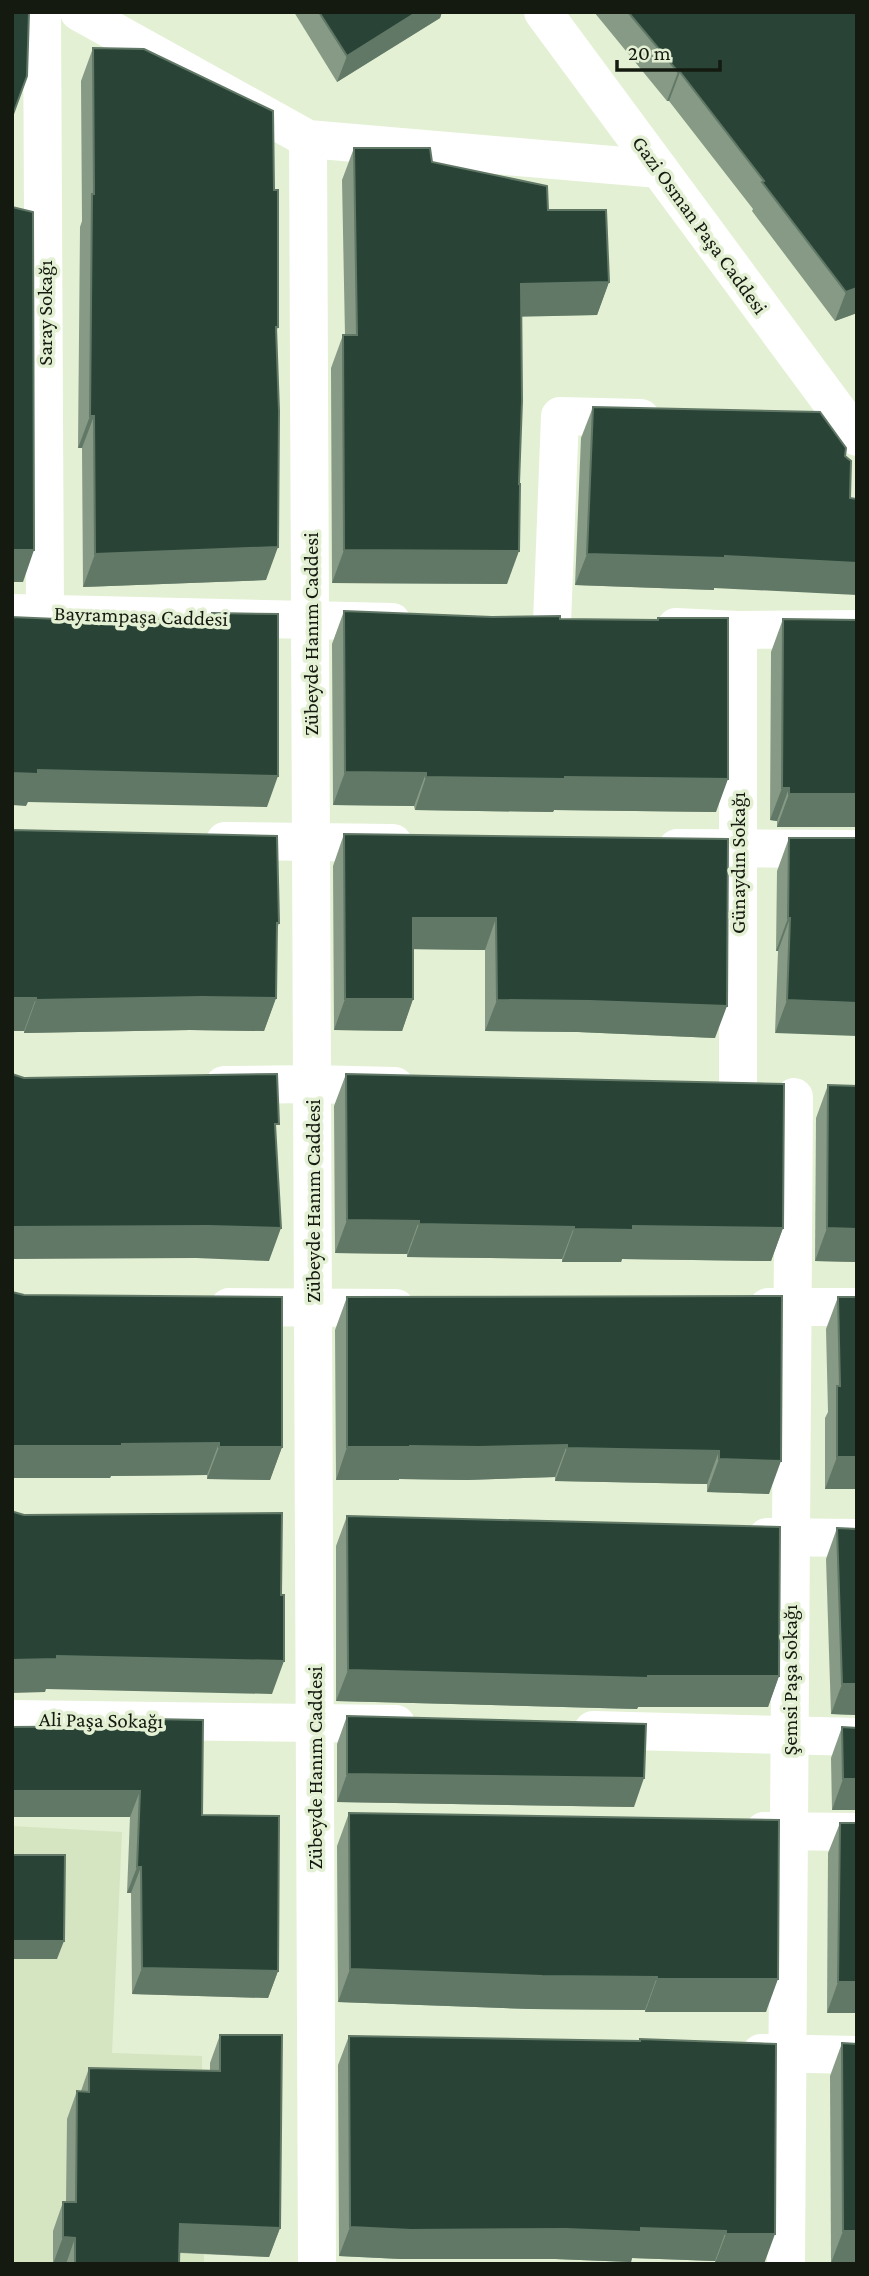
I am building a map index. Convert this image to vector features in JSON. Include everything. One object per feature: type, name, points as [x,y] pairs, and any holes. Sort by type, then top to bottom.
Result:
[{"type":"street","name":"Saray Sokağı","points":[[29,613],[29,229],[42,12]]},
{"type":"street","points":[[79,12],[309,139],[659,169]]},
{"type":"street","name":"Gazi Osman Paşa Caddesi","points":[[543,12],[851,430]]},
{"type":"street","name":"Zübeyde Hanım Caddesi","points":[[309,139],[313,1308],[328,1524],[315,1722],[329,1825],[330,2036],[317,2264]]},
{"type":"street","points":[[552,623],[561,416],[669,418]]},
{"type":"street","points":[[805,421],[851,430]]},
{"type":"street","name":"Bayrampaşa Caddesi","points":[[29,613],[431,622]]},
{"type":"street","points":[[512,622],[592,624]]},
{"type":"street","points":[[645,626],[857,629]]},
{"type":"street","name":"Günaydın Sokağı","points":[[738,629],[738,1096]]},
{"type":"street","points":[[189,841],[422,843]]},
{"type":"street","points":[[642,847],[857,849]]},
{"type":"street","points":[[189,1086],[312,1084],[436,1087]]},
{"type":"street","points":[[697,1094],[832,1097]]},
{"type":"street","name":"Şemsi Paşa Sokağı","points":[[786,2264],[794,1097]]},
{"type":"street","points":[[190,1307],[436,1308]]},
{"type":"street","points":[[737,1307],[857,1307]]},
{"type":"street","points":[[273,1524],[328,1524]]},
{"type":"street","points":[[737,1536],[857,1538]]},
{"type":"street","name":"Ali Paşa Sokağı","points":[[12,1719],[427,1725]]},
{"type":"street","points":[[552,1729],[857,1737]]},
{"type":"street","points":[[734,1830],[857,1832]]},
{"type":"street","points":[[732,2052],[857,2055]]},
{"type":"shaded area","points":[[12,1826],[122,1832],[112,2053],[202,2056],[204,2264],[12,2264]]},
{"type":"building","points":[[12,12],[29,12],[27,76],[12,117]]},
{"type":"building","points":[[319,12],[417,12],[347,56]]},
{"type":"building","points":[[628,12],[857,12],[857,288],[846,292],[680,72]]},
{"type":"building","points":[[93,48],[144,49],[273,111],[274,190],[278,190],[278,547],[95,554],[94,416],[90,416],[94,194]]},
{"type":"building","points":[[354,148],[430,148],[432,162],[547,186],[548,210],[606,210],[609,282],[521,284],[519,551],[344,550],[343,335],[357,335]]},
{"type":"building","points":[[12,207],[33,212],[34,550],[12,550]]},
{"type":"building","points":[[593,407],[820,412],[846,448],[845,456],[851,461],[850,498],[857,499],[857,563],[725,556],[587,554]]},
{"type":"building","points":[[344,611],[492,617],[560,616],[560,619],[728,618],[728,779],[426,777],[426,773],[345,772]]},
{"type":"building","points":[[212,613],[278,614],[278,776],[38,770],[38,774],[12,773],[12,617],[212,620]]},
{"type":"building","points":[[783,619],[857,620],[857,794],[789,794],[789,788],[782,788]]},
{"type":"building","points":[[12,830],[277,836],[279,923],[276,998],[12,998]]},
{"type":"building","points":[[344,834],[728,839],[727,1006],[497,1000],[496,918],[413,918],[413,999],[345,999]]},
{"type":"building","points":[[789,838],[857,838],[857,1003],[787,1000]]},
{"type":"building","points":[[12,1074],[24,1078],[277,1074],[279,1124],[275,1124],[281,1228],[12,1227]]},
{"type":"building","points":[[346,1074],[784,1084],[783,1228],[633,1226],[633,1230],[574,1229],[347,1220]]},
{"type":"building","points":[[828,1085],[857,1086],[857,1229],[827,1228]]},
{"type":"building","points":[[12,1292],[24,1295],[282,1297],[282,1447],[219,1447],[219,1443],[12,1446]]},
{"type":"building","points":[[782,1296],[781,1461],[719,1459],[719,1451],[567,1448],[567,1445],[347,1447],[347,1297]]},
{"type":"building","points":[[838,1297],[857,1297],[857,1457],[837,1457],[837,1386],[840,1386]]},
{"type":"building","points":[[12,1511],[24,1515],[282,1513],[281,1595],[284,1595],[284,1661],[57,1656],[57,1659],[12,1660]]},
{"type":"building","points":[[347,1516],[780,1527],[779,1676],[648,1678],[348,1670]]},
{"type":"building","points":[[837,1528],[857,1529],[857,1684],[842,1684]]},
{"type":"building","points":[[347,1716],[646,1724],[644,1778],[347,1774]]},
{"type":"building","points":[[151,1719],[203,1720],[202,1815],[279,1816],[278,1971],[142,1968],[141,1867],[137,1867],[140,1791],[12,1791],[12,1727],[151,1726]]},
{"type":"building","points":[[842,1727],[857,1728],[857,1779],[843,1779]]},
{"type":"building","points":[[349,1813],[779,1820],[778,1979],[657,1979],[350,1969]]},
{"type":"building","points":[[840,1823],[857,1823],[857,1982],[838,1982]]},
{"type":"building","points":[[12,1855],[65,1855],[64,1941],[12,1941]]},
{"type":"building","points":[[220,2035],[282,2035],[280,2228],[180,2224],[179,2264],[75,2264],[75,2238],[63,2237],[63,2202],[76,2202],[77,2091],[89,2092],[89,2068],[220,2071]]},
{"type":"building","points":[[349,2036],[640,2039],[776,2044],[775,2234],[726,2234],[726,2231],[641,2228],[641,2232],[350,2227]]},
{"type":"building","points":[[842,2043],[857,2044],[857,2231],[843,2231]]}]
